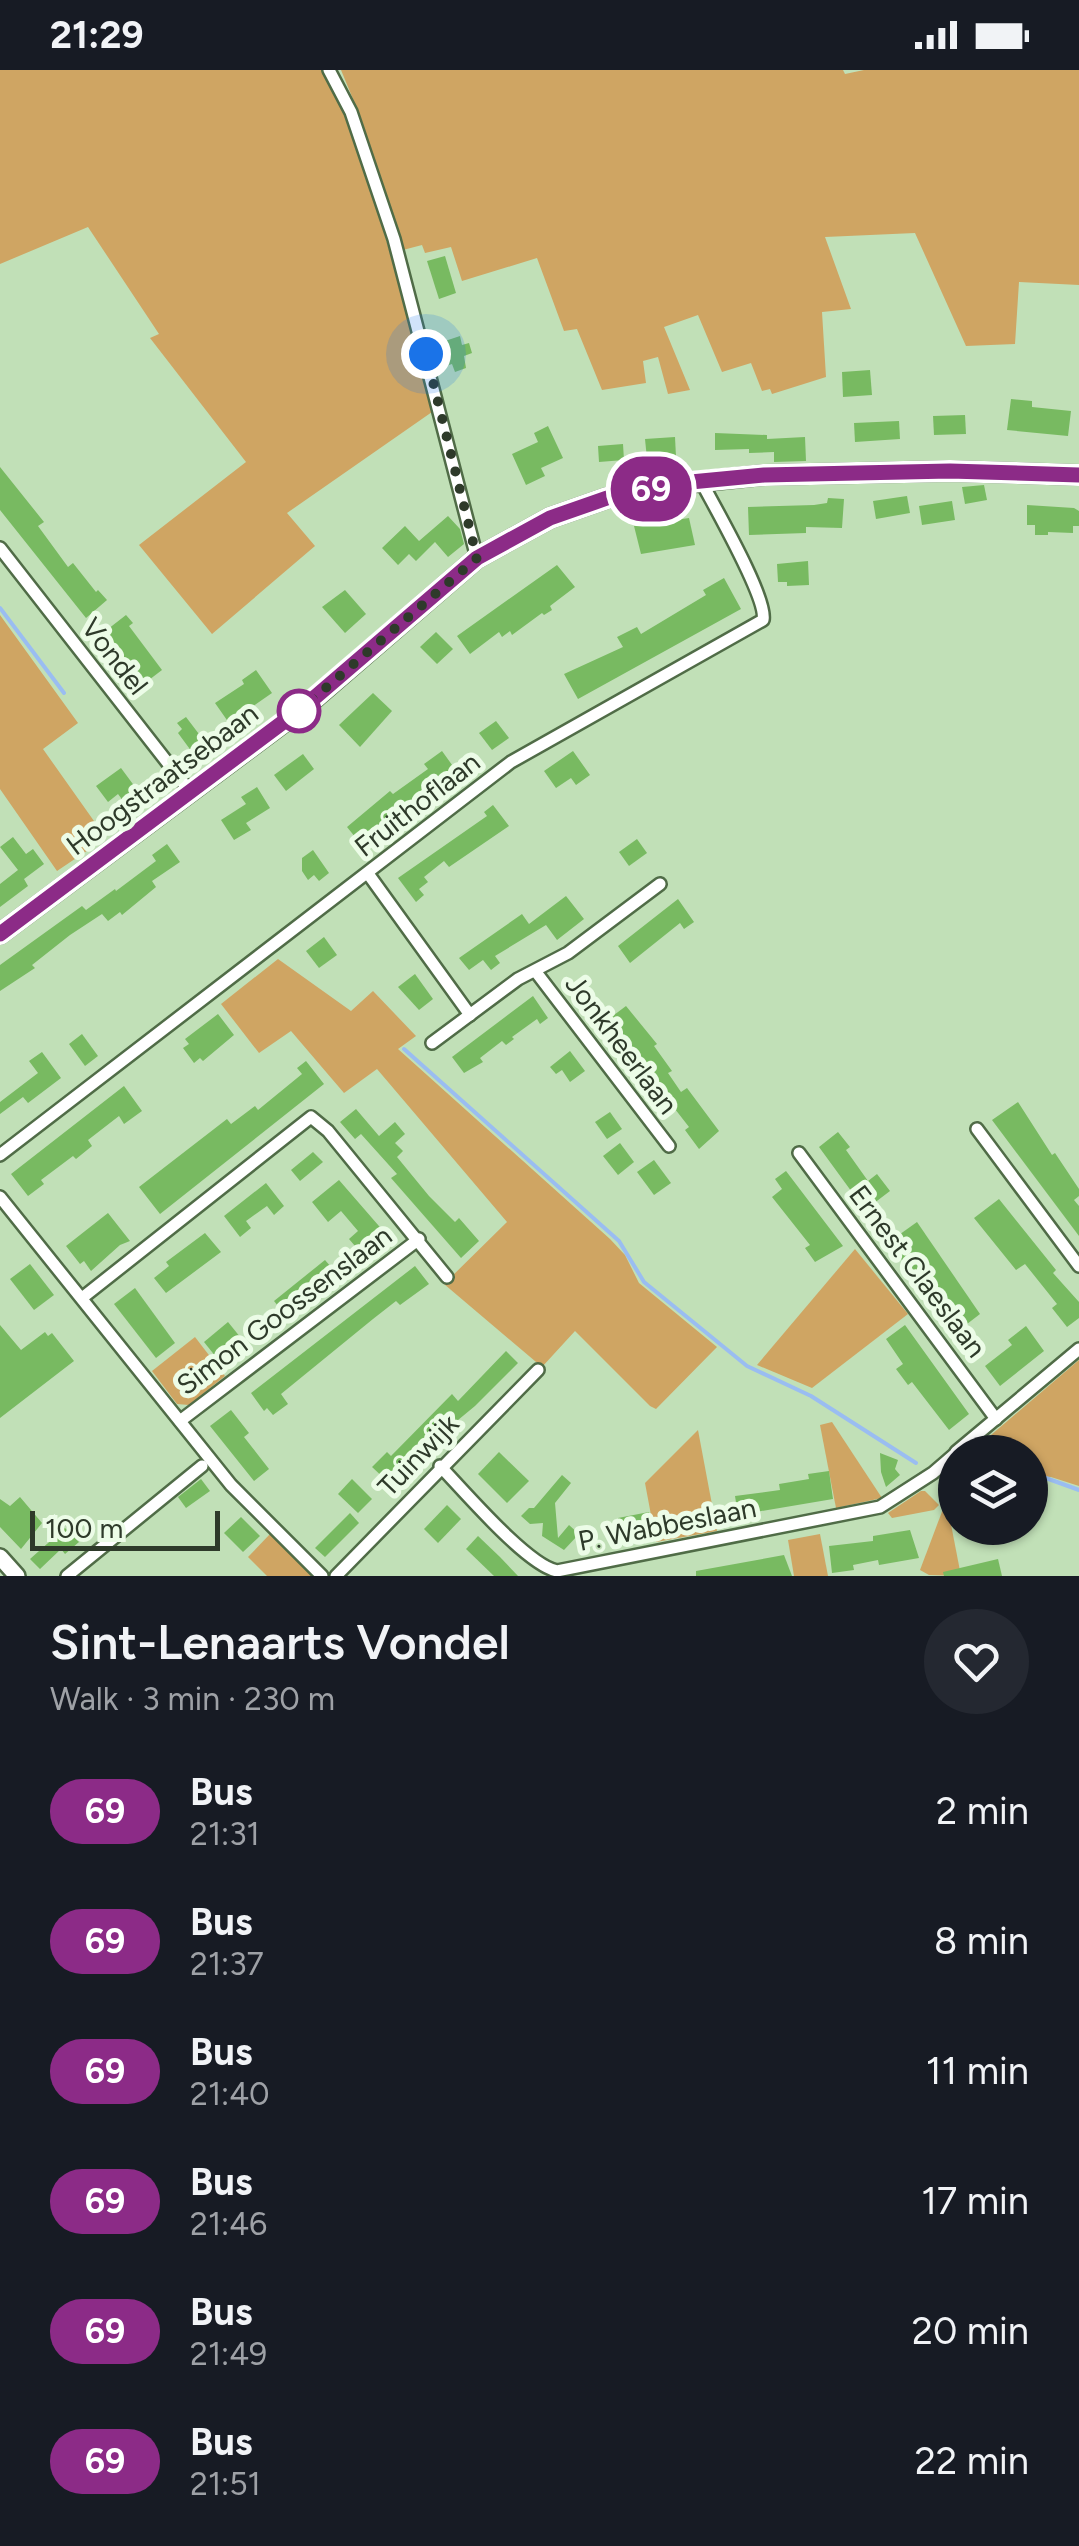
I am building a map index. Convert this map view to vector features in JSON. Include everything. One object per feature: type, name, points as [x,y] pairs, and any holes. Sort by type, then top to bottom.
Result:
[{"type":"main road","name":"Hoogstraatsebaan","points":[[0,934],[306,705],[477,558],[550,518],[607,498],[701,481],[764,475],[932,472],[1079,475]]},
{"type":"street","points":[[329,70],[351,112],[394,238],[477,558]]},
{"type":"street","name":"Fruithoflaan","points":[[0,1155],[524,754],[763,620],[764,608],[701,481]]},
{"type":"street","name":"Vondel","points":[[0,548],[192,794]]},
{"type":"street","points":[[368,874],[470,1015]]},
{"type":"street","points":[[432,1043],[518,979],[568,953],[660,884]]},
{"type":"street","name":"Jonkheerlaan","points":[[536,972],[669,1146]]},
{"type":"street","name":"Simon Goossenslaan","points":[[82,1298],[311,1117],[328,1131],[447,1277]]},
{"type":"street","points":[[977,1129],[1079,1266]]},
{"type":"street","name":"Ernest Claeslaan","points":[[799,1154],[996,1418]]},
{"type":"street","points":[[0,1196],[230,1485],[322,1576]]},
{"type":"street","name":"Simon Goossenslaan","points":[[180,1421],[419,1239]]},
{"type":"street","name":"P. Wabbeslaan","points":[[977,1435],[1079,1349]]},
{"type":"street","name":"Tuinwijk","points":[[336,1576],[538,1370]]},
{"type":"street","points":[[67,1576],[202,1466]]},
{"type":"street","name":"P. Wabbeslaan","points":[[440,1466],[525,1552],[547,1569],[557,1570],[880,1507],[938,1469]]},
{"type":"street","points":[[0,1558],[17,1576]]},
{"type":"shaded area","points":[[0,70],[323,70],[350,125],[378,212],[432,412],[287,513],[315,546],[212,634],[139,545],[246,462],[150,338],[159,334],[88,227],[0,264]]},
{"type":"shaded area","points":[[341,70],[843,70],[845,74],[864,70],[1079,70],[1079,285],[1019,282],[1015,344],[966,346],[915,233],[825,237],[851,309],[822,312],[826,377],[772,394],[770,389],[762,391],[751,363],[722,372],[698,315],[664,327],[690,390],[668,394],[658,357],[643,361],[646,383],[602,390],[577,329],[564,331],[537,258],[462,281],[451,247],[425,253],[422,245],[403,250],[362,121]]},
{"type":"shaded area","points":[[0,615],[78,723],[43,749],[106,838],[57,871],[0,789]]},
{"type":"shaded area","points":[[278,959],[351,1011],[373,991],[416,1036],[398,1049],[610,1239],[625,1255],[639,1283],[717,1347],[656,1409],[575,1331],[542,1367],[444,1284],[507,1222],[377,1069],[344,1093],[291,1031],[259,1053],[221,1004]]},
{"type":"shaded area","points":[[855,1249],[908,1314],[812,1388],[757,1365]]},
{"type":"shaded area","points":[[195,1337],[225,1376],[189,1405],[177,1404],[152,1371]]},
{"type":"shaded area","points":[[1079,1360],[1079,1486],[1048,1477],[1048,1435],[991,1435]]},
{"type":"shaded area","points":[[832,1422],[882,1498],[836,1508],[820,1425]]},
{"type":"shaded area","points":[[698,1430],[717,1531],[656,1542],[645,1483]]},
{"type":"shaded area","points":[[921,1491],[938,1504],[934,1510],[892,1518],[888,1513]]},
{"type":"shaded area","points":[[938,1522],[938,1545],[955,1545],[961,1576],[929,1575],[920,1570]]},
{"type":"shaded area","points":[[271,1533],[314,1576],[267,1576],[248,1557]]},
{"type":"shaded area","points":[[820,1534],[828,1576],[794,1576],[788,1540]]},
{"type":"building","points":[[445,256],[456,293],[439,299],[427,261]]},
{"type":"building","points":[[460,336],[462,345],[469,343],[472,353],[464,356],[466,368],[455,372],[452,364],[443,367],[440,357],[446,355],[442,342]]},
{"type":"building","points":[[870,370],[872,395],[843,397],[842,372]]},
{"type":"building","points":[[1011,399],[1032,401],[1032,407],[1071,411],[1068,436],[1007,430]]},
{"type":"building","points":[[965,415],[966,434],[934,435],[933,416]]},
{"type":"building","points":[[899,421],[900,439],[855,442],[854,423]]},
{"type":"building","points":[[548,426],[563,458],[541,468],[545,476],[526,485],[512,454],[538,442],[534,433]]},
{"type":"building","points":[[715,433],[767,435],[767,439],[805,437],[806,461],[774,462],[774,452],[715,450]]},
{"type":"building","points":[[675,437],[676,457],[647,459],[645,439]]},
{"type":"building","points":[[623,444],[624,460],[599,462],[598,446]]},
{"type":"building","points":[[0,467],[44,522],[38,526],[68,567],[73,563],[107,600],[86,618],[0,510]]},
{"type":"building","points":[[984,485],[987,500],[965,504],[962,487]]},
{"type":"building","points":[[907,496],[910,513],[876,519],[873,501]]},
{"type":"building","points":[[828,498],[844,499],[842,528],[806,527],[806,533],[749,535],[748,507],[814,505],[827,503]]},
{"type":"building","points":[[952,501],[955,520],[922,525],[919,506]]},
{"type":"building","points":[[1027,505],[1074,508],[1079,511],[1079,526],[1073,526],[1073,533],[1035,535],[1035,525],[1027,525]]},
{"type":"building","points":[[448,516],[460,529],[464,544],[448,557],[435,542],[416,561],[409,554],[398,565],[382,548],[405,526],[419,541]]},
{"type":"building","points":[[689,518],[695,545],[641,554],[634,526]]},
{"type":"building","points":[[808,561],[809,585],[787,586],[787,582],[778,582],[777,564]]},
{"type":"building","points":[[557,565],[575,587],[550,606],[552,610],[512,635],[510,631],[502,637],[499,632],[470,654],[457,636]]},
{"type":"building","points":[[724,578],[741,609],[578,699],[564,674],[623,647],[617,637],[637,627],[641,634],[706,595],[703,590]]},
{"type":"building","points":[[345,590],[366,614],[345,633],[322,607]]},
{"type":"building","points":[[126,615],[133,623],[129,626],[162,670],[141,686],[111,641],[107,645],[99,636]]},
{"type":"building","points":[[436,632],[453,649],[437,664],[420,647]]},
{"type":"building","points":[[256,670],[272,693],[229,723],[215,703],[244,684],[242,680]]},
{"type":"building","points":[[373,693],[392,711],[360,747],[339,725]]},
{"type":"building","points":[[186,717],[205,742],[192,752],[178,733],[182,729],[177,723]]},
{"type":"building","points":[[496,721],[509,738],[492,750],[479,733]]},
{"type":"building","points":[[442,751],[460,776],[364,848],[347,827],[390,791],[393,794],[428,769],[424,764]]},
{"type":"building","points":[[573,751],[590,775],[576,785],[571,778],[556,788],[544,771]]},
{"type":"building","points":[[303,754],[314,769],[286,791],[274,775]]},
{"type":"building","points":[[121,768],[141,795],[127,806],[118,794],[108,802],[96,786]]},
{"type":"building","points":[[257,787],[270,808],[246,823],[251,830],[234,840],[221,820],[246,804],[241,797]]},
{"type":"building","points":[[493,805],[509,826],[449,867],[444,861],[424,877],[428,882],[419,889],[424,895],[416,902],[398,878],[487,816],[484,812]]},
{"type":"building","points":[[13,837],[26,854],[33,849],[44,864],[24,879],[28,886],[0,907],[0,884],[18,870],[0,847]]},
{"type":"building","points":[[637,839],[647,853],[629,866],[619,852]]},
{"type":"building","points":[[167,844],[180,862],[152,881],[156,887],[122,915],[120,912],[108,921],[102,914],[70,935],[32,965],[35,968],[0,991],[0,965],[82,906],[86,910],[116,891],[156,861],[152,855]]},
{"type":"building","points":[[313,850],[329,873],[319,881],[314,875],[308,880],[302,871],[302,858]]},
{"type":"building","points":[[566,896],[584,919],[557,940],[546,925],[495,956],[500,963],[491,970],[483,960],[469,970],[459,958],[522,914],[529,924]]},
{"type":"building","points":[[678,899],[694,922],[684,929],[680,923],[630,963],[618,946]]},
{"type":"building","points":[[324,937],[337,955],[319,968],[306,951]]},
{"type":"building","points":[[415,974],[433,999],[419,1010],[398,987]]},
{"type":"building","points":[[533,996],[548,1018],[540,1024],[537,1019],[506,1045],[502,1041],[480,1058],[483,1062],[464,1073],[452,1057]]},
{"type":"building","points":[[626,1006],[657,1044],[654,1046],[681,1092],[687,1088],[719,1131],[699,1149],[685,1130],[689,1127],[675,1109],[672,1111],[654,1084],[651,1086],[637,1057],[633,1059],[616,1034],[612,1037],[602,1024]]},
{"type":"building","points":[[218,1014],[234,1035],[203,1061],[200,1058],[194,1063],[183,1048],[189,1044],[185,1039]]},
{"type":"building","points":[[82,1034],[98,1056],[85,1066],[69,1044]]},
{"type":"building","points":[[570,1051],[585,1071],[570,1082],[562,1070],[556,1074],[550,1067]]},
{"type":"building","points":[[42,1052],[61,1078],[28,1103],[23,1097],[0,1114],[0,1102],[38,1073],[29,1061]]},
{"type":"building","points":[[306,1061],[324,1084],[160,1214],[139,1187],[227,1119],[231,1124],[255,1106],[258,1110],[302,1074],[297,1068]]},
{"type":"building","points":[[124,1086],[142,1111],[124,1124],[119,1116],[88,1140],[92,1146],[41,1180],[44,1184],[28,1196],[11,1174]]},
{"type":"building","points":[[1018,1102],[1079,1189],[1074,1200],[1079,1206],[1079,1236],[992,1120]]},
{"type":"building","points":[[356,1109],[379,1136],[395,1122],[405,1134],[395,1143],[403,1151],[397,1157],[429,1196],[455,1222],[459,1218],[479,1241],[461,1258],[391,1178],[397,1174],[361,1134],[355,1139],[340,1122]]},
{"type":"building","points":[[610,1112],[622,1129],[607,1139],[595,1122]]},
{"type":"building","points":[[838,1132],[868,1181],[877,1174],[890,1191],[865,1210],[819,1147]]},
{"type":"building","points":[[620,1143],[634,1162],[618,1175],[603,1156]]},
{"type":"building","points":[[313,1152],[323,1162],[300,1181],[291,1170]]},
{"type":"building","points":[[654,1160],[671,1183],[654,1195],[637,1172]]},
{"type":"building","points":[[786,1171],[843,1246],[815,1262],[805,1248],[810,1245],[772,1197],[782,1189],[775,1179]]},
{"type":"building","points":[[339,1180],[385,1233],[361,1253],[349,1239],[358,1231],[341,1211],[328,1222],[312,1202]]},
{"type":"building","points":[[266,1183],[284,1206],[274,1215],[267,1206],[246,1221],[251,1228],[240,1237],[224,1216]]},
{"type":"building","points":[[999,1199],[1079,1302],[1079,1318],[1067,1327],[1052,1308],[1057,1304],[1025,1264],[1016,1270],[974,1218]]},
{"type":"building","points":[[108,1213],[130,1241],[91,1271],[66,1246]]},
{"type":"building","points":[[917,1222],[980,1314],[958,1331],[942,1316],[889,1242]]},
{"type":"building","points":[[205,1233],[221,1252],[166,1293],[154,1278],[169,1266],[166,1262]]},
{"type":"building","points":[[325,1260],[337,1274],[286,1316],[274,1301]]},
{"type":"building","points":[[30,1264],[54,1295],[34,1310],[10,1279]]},
{"type":"building","points":[[415,1266],[429,1284],[400,1305],[396,1301],[281,1394],[288,1404],[273,1415],[267,1408],[264,1411],[251,1393]]},
{"type":"building","points":[[135,1288],[175,1343],[156,1358],[114,1304]]},
{"type":"building","points":[[228,1322],[245,1343],[220,1362],[204,1342]]},
{"type":"building","points":[[0,1325],[21,1350],[45,1332],[48,1336],[52,1333],[74,1361],[0,1418]]},
{"type":"building","points":[[905,1325],[969,1414],[949,1430],[912,1382],[908,1385],[896,1369],[903,1364],[886,1339]]},
{"type":"building","points":[[1026,1326],[1044,1351],[1000,1386],[985,1366],[1012,1345],[1008,1340]]},
{"type":"building","points":[[506,1351],[518,1363],[475,1406],[452,1425],[447,1420],[387,1481],[372,1467],[387,1452],[391,1456],[452,1394],[458,1401]]},
{"type":"building","points":[[231,1410],[249,1433],[244,1437],[269,1469],[254,1481],[210,1426]]},
{"type":"building","points":[[499,1452],[529,1481],[507,1503],[478,1474]]},
{"type":"building","points":[[880,1453],[898,1460],[895,1469],[900,1475],[886,1487],[881,1472]]},
{"type":"building","points":[[829,1471],[833,1499],[738,1515],[735,1496],[780,1490],[779,1484]]},
{"type":"building","points":[[562,1475],[571,1483],[555,1503],[558,1538],[569,1525],[579,1534],[564,1550],[542,1536],[543,1523],[530,1524],[521,1516],[534,1508]]},
{"type":"building","points":[[201,1479],[210,1491],[186,1508],[178,1497]]},
{"type":"building","points":[[352,1479],[372,1499],[358,1513],[338,1494]]},
{"type":"building","points":[[20,1497],[42,1523],[21,1549],[0,1527],[0,1499],[10,1506]]},
{"type":"building","points":[[447,1505],[461,1519],[438,1543],[424,1529]]},
{"type":"building","points":[[649,1512],[653,1533],[621,1538],[618,1518]]},
{"type":"building","points":[[350,1513],[359,1523],[325,1557],[315,1548]]},
{"type":"building","points":[[241,1517],[260,1536],[243,1552],[224,1533]]},
{"type":"building","points":[[65,1528],[79,1542],[65,1554],[61,1549],[40,1569],[30,1559]]},
{"type":"building","points":[[910,1530],[919,1558],[879,1565],[878,1560],[853,1565],[854,1570],[832,1573],[829,1546],[873,1541],[873,1536]]},
{"type":"building","points":[[478,1536],[518,1576],[494,1576],[466,1549]]},
{"type":"building","points":[[784,1555],[792,1576],[696,1576],[696,1571]]},
{"type":"building","points":[[998,1559],[1002,1576],[944,1576],[943,1572]]},
{"type":"waterway","points":[[0,608],[64,693]]},
{"type":"waterway","points":[[404,1049],[619,1241],[644,1282],[747,1366],[811,1396],[916,1463]]},
{"type":"waterway","points":[[1048,1479],[1079,1490]]},
{"type":"bus line","name":"69","points":[[0,934],[306,705],[477,558],[550,518],[607,498],[670,484],[764,475],[950,471],[1079,475]]},
{"type":"route","points":[[299,711],[477,558],[426,354]]}]
